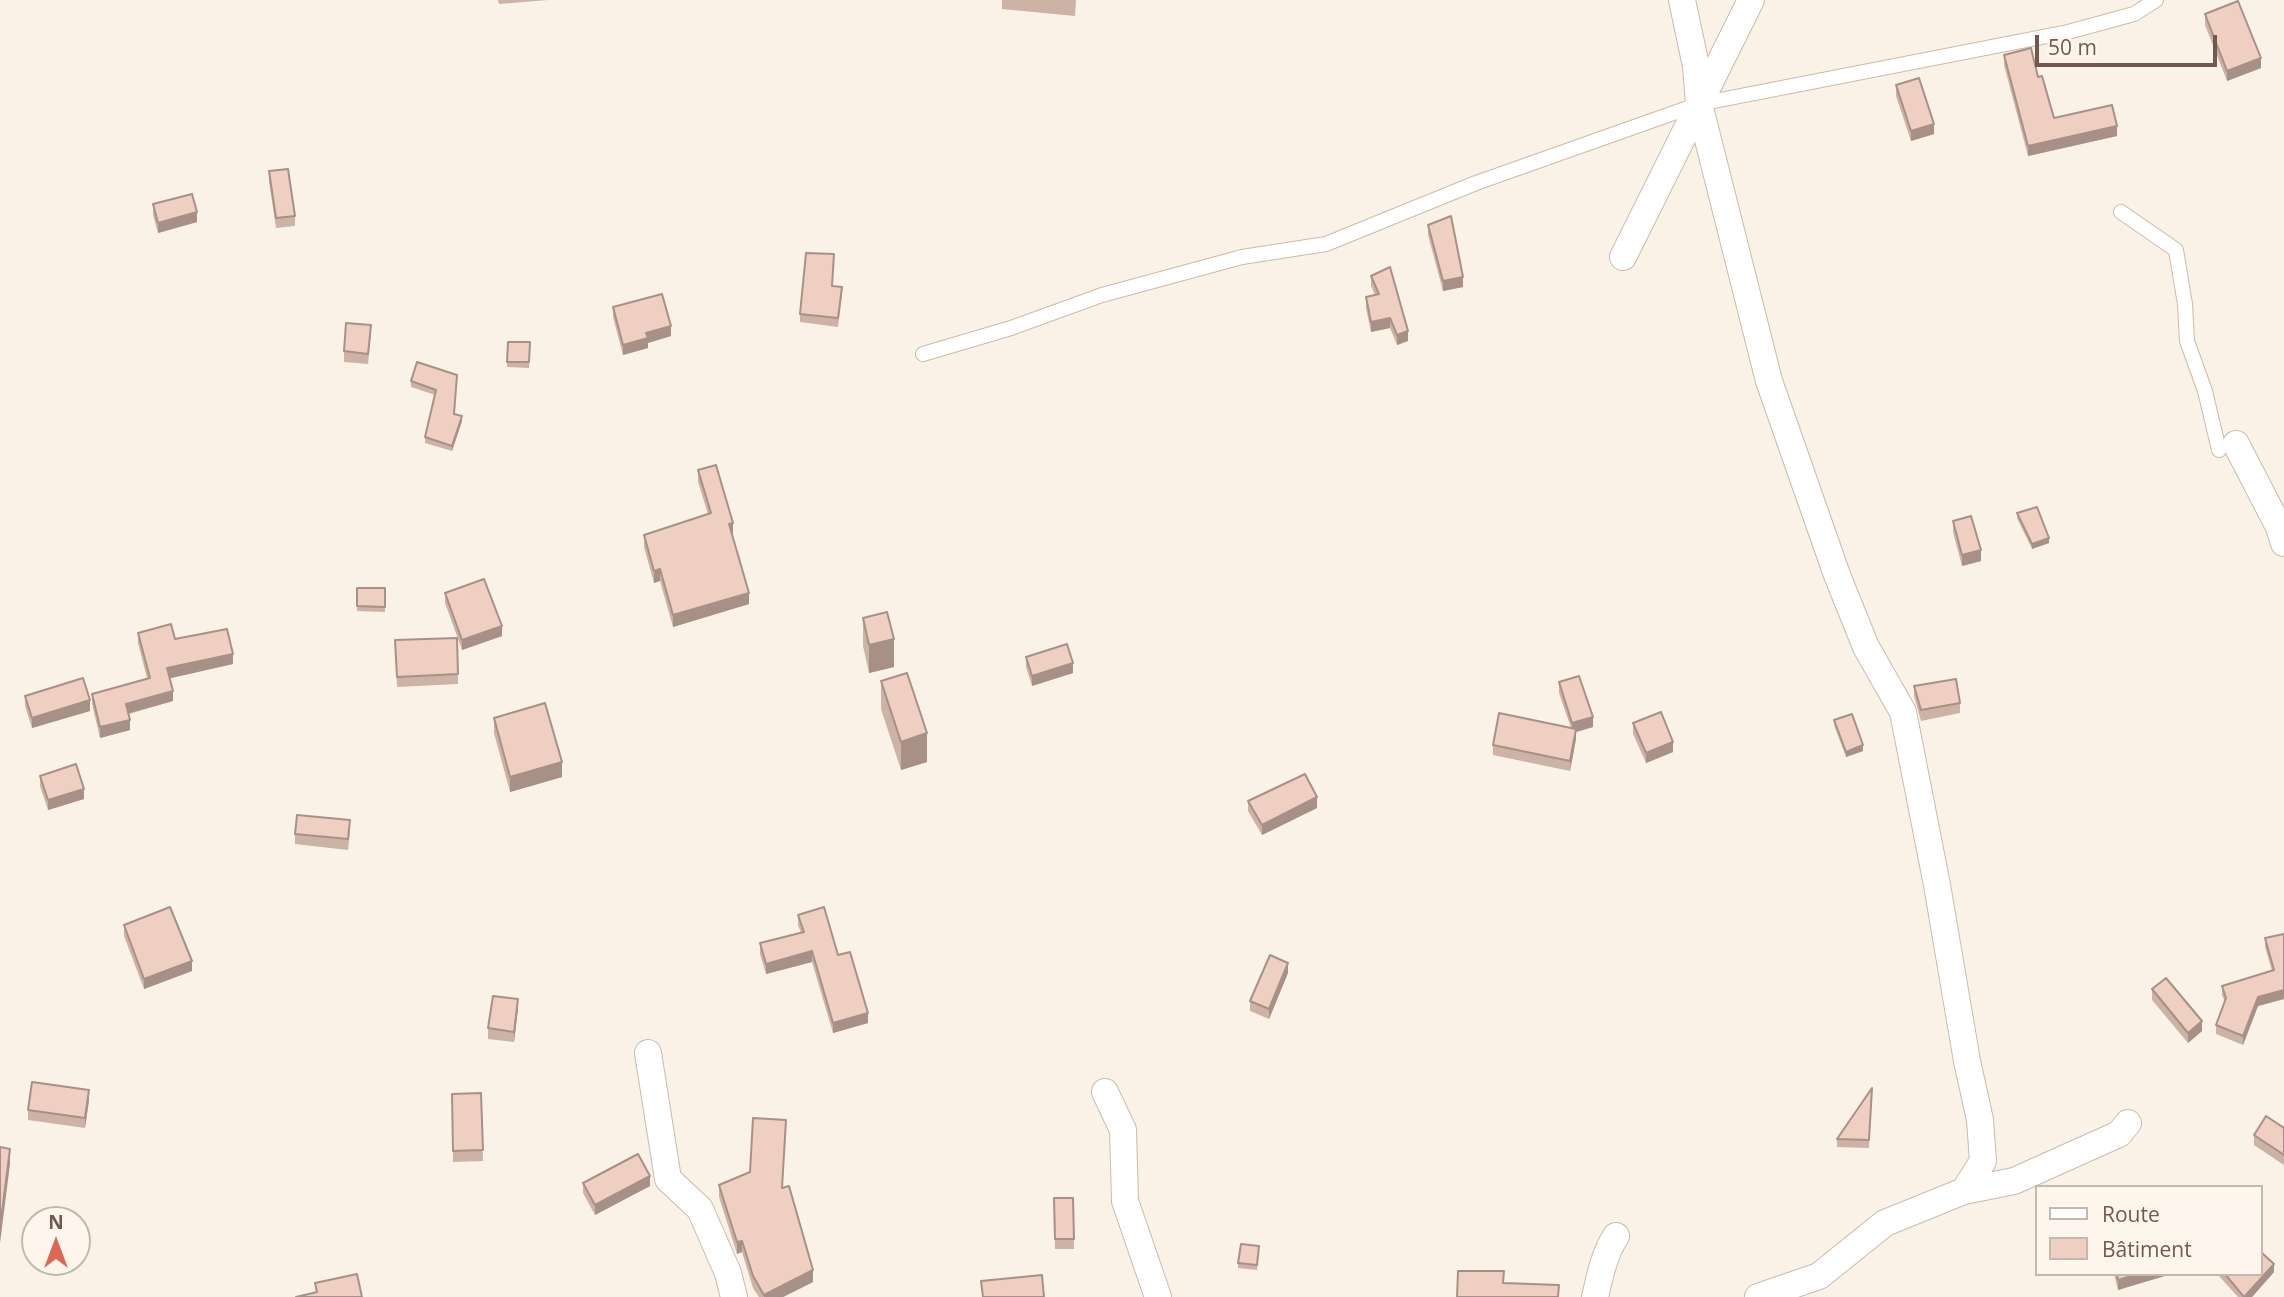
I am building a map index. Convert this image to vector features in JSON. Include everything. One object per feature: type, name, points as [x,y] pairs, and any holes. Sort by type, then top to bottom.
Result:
[{"type":"street","points":[[1682,0],[1696,66],[1699,104],[1769,381],[1837,575],[1866,647],[1903,712],[1980,1121],[1983,1161],[1945,1203]]},
{"type":"street","points":[[1622,257],[1751,0]]},
{"type":"street","points":[[2227,447],[2279,527],[2284,542]]},
{"type":"street","points":[[648,1053],[668,1179],[700,1209],[728,1273],[734,1297]]},
{"type":"street","points":[[1105,1092],[1124,1130],[1125,1201],[1158,1297]]},
{"type":"street","points":[[1758,1297],[1819,1276],[1885,1223],[2014,1181],[2119,1134],[2128,1123]]},
{"type":"street","points":[[1595,1297],[1598,1277],[1608,1247],[1616,1236]]},
{"type":"lane","points":[[923,354],[1011,328],[1102,295],[1242,257],[1326,244],[1476,183],[1699,104],[2068,32],[2134,14],[2156,0]]},
{"type":"lane","points":[[2121,212],[2176,250],[2185,304],[2187,341],[2227,447]]},
{"type":"building","points":[[2238,1],[2261,58],[2227,71],[2205,14]]},
{"type":"building","points":[[2031,48],[2038,77],[2042,76],[2054,118],[2112,105],[2117,126],[2028,146],[2004,55]]},
{"type":"building","points":[[1919,78],[1934,124],[1911,131],[1896,85]]},
{"type":"building","points":[[288,169],[295,216],[276,218],[269,171]]},
{"type":"building","points":[[192,194],[197,212],[158,223],[153,204]]},
{"type":"building","points":[[1451,216],[1463,277],[1443,281],[1428,225]]},
{"type":"building","points":[[806,253],[834,254],[832,286],[842,287],[838,318],[800,314]]},
{"type":"building","points":[[1390,267],[1408,331],[1397,335],[1390,318],[1371,322],[1366,297],[1379,294],[1371,276]]},
{"type":"building","points":[[662,294],[671,326],[646,333],[648,338],[623,345],[613,307]]},
{"type":"building","points":[[346,323],[371,325],[368,354],[344,351]]},
{"type":"building","points":[[508,342],[530,342],[529,362],[507,362]]},
{"type":"building","points":[[417,362],[457,375],[454,414],[462,416],[452,446],[425,437],[436,390],[411,381]]},
{"type":"building","points":[[716,465],[733,523],[729,524],[749,593],[673,615],[660,569],[654,571],[644,535],[711,513],[698,470]]},
{"type":"building","points":[[2037,507],[2049,538],[2032,544],[2017,513]]},
{"type":"building","points":[[1971,516],[1981,550],[1962,555],[1953,521]]},
{"type":"building","points":[[484,579],[502,626],[462,640],[445,593]]},
{"type":"building","points":[[357,588],[385,588],[385,607],[357,606]]},
{"type":"building","points":[[887,612],[894,639],[869,645],[863,618]]},
{"type":"building","points":[[171,624],[175,639],[227,629],[233,654],[167,668],[173,691],[126,704],[130,720],[100,727],[92,694],[150,678],[138,633]]},
{"type":"building","points":[[457,638],[458,674],[397,677],[395,640]]},
{"type":"building","points":[[1067,644],[1073,663],[1032,676],[1026,657]]},
{"type":"building","points":[[907,673],[927,733],[901,742],[881,681]]},
{"type":"building","points":[[1579,676],[1593,717],[1572,723],[1559,682]]},
{"type":"building","points":[[83,678],[90,700],[32,718],[25,696]]},
{"type":"building","points":[[1956,679],[1960,703],[1921,710],[1914,686]]},
{"type":"building","points":[[545,703],[562,762],[510,777],[494,718]]},
{"type":"building","points":[[1661,712],[1673,742],[1646,753],[1633,723]]},
{"type":"building","points":[[1499,713],[1576,729],[1570,761],[1493,745]]},
{"type":"building","points":[[1852,714],[1863,745],[1846,752],[1834,720]]},
{"type":"building","points":[[76,764],[84,789],[48,800],[40,776]]},
{"type":"building","points":[[1305,774],[1317,797],[1262,825],[1248,801]]},
{"type":"building","points":[[297,815],[350,820],[348,839],[295,834]]},
{"type":"building","points":[[170,907],[192,961],[144,979],[124,925]]},
{"type":"building","points":[[824,907],[838,955],[850,952],[868,1013],[833,1023],[812,951],[766,964],[760,943],[804,932],[798,915]]},
{"type":"building","points":[[2284,934],[2284,990],[2258,997],[2243,1036],[2216,1025],[2226,998],[2222,986],[2274,970],[2265,938]]},
{"type":"building","points":[[1270,955],[1288,963],[1269,1009],[1250,1001]]},
{"type":"building","points":[[2166,978],[2202,1021],[2188,1033],[2152,989]]},
{"type":"building","points":[[493,996],[518,999],[514,1032],[488,1028]]},
{"type":"building","points":[[32,1082],[89,1090],[85,1118],[28,1110]]},
{"type":"building","points":[[1872,1088],[1869,1140],[1837,1139]]},
{"type":"building","points":[[481,1093],[483,1150],[453,1151],[452,1094]]},
{"type":"building","points":[[2266,1116],[2284,1128],[2284,1155],[2254,1135]]},
{"type":"building","points":[[753,1118],[786,1120],[782,1188],[789,1186],[813,1270],[764,1295],[753,1276],[742,1241],[737,1242],[719,1185],[750,1172]]},
{"type":"building","points":[[0,1147],[10,1149],[0,1228]]},
{"type":"building","points":[[638,1154],[650,1176],[595,1205],[583,1183]]},
{"type":"building","points":[[1054,1198],[1073,1198],[1074,1239],[1055,1239]]},
{"type":"building","points":[[1241,1244],[1259,1246],[1257,1265],[1238,1263]]},
{"type":"building","points":[[2263,1254],[2274,1264],[2244,1297],[2227,1276],[2263,1276]]},
{"type":"building","points":[[1458,1271],[1504,1271],[1503,1283],[1559,1285],[1558,1297],[1457,1297]]},
{"type":"building","points":[[357,1274],[362,1297],[296,1297],[317,1292],[315,1283]]},
{"type":"building","points":[[1042,1275],[1044,1297],[983,1297],[981,1281]]}]
